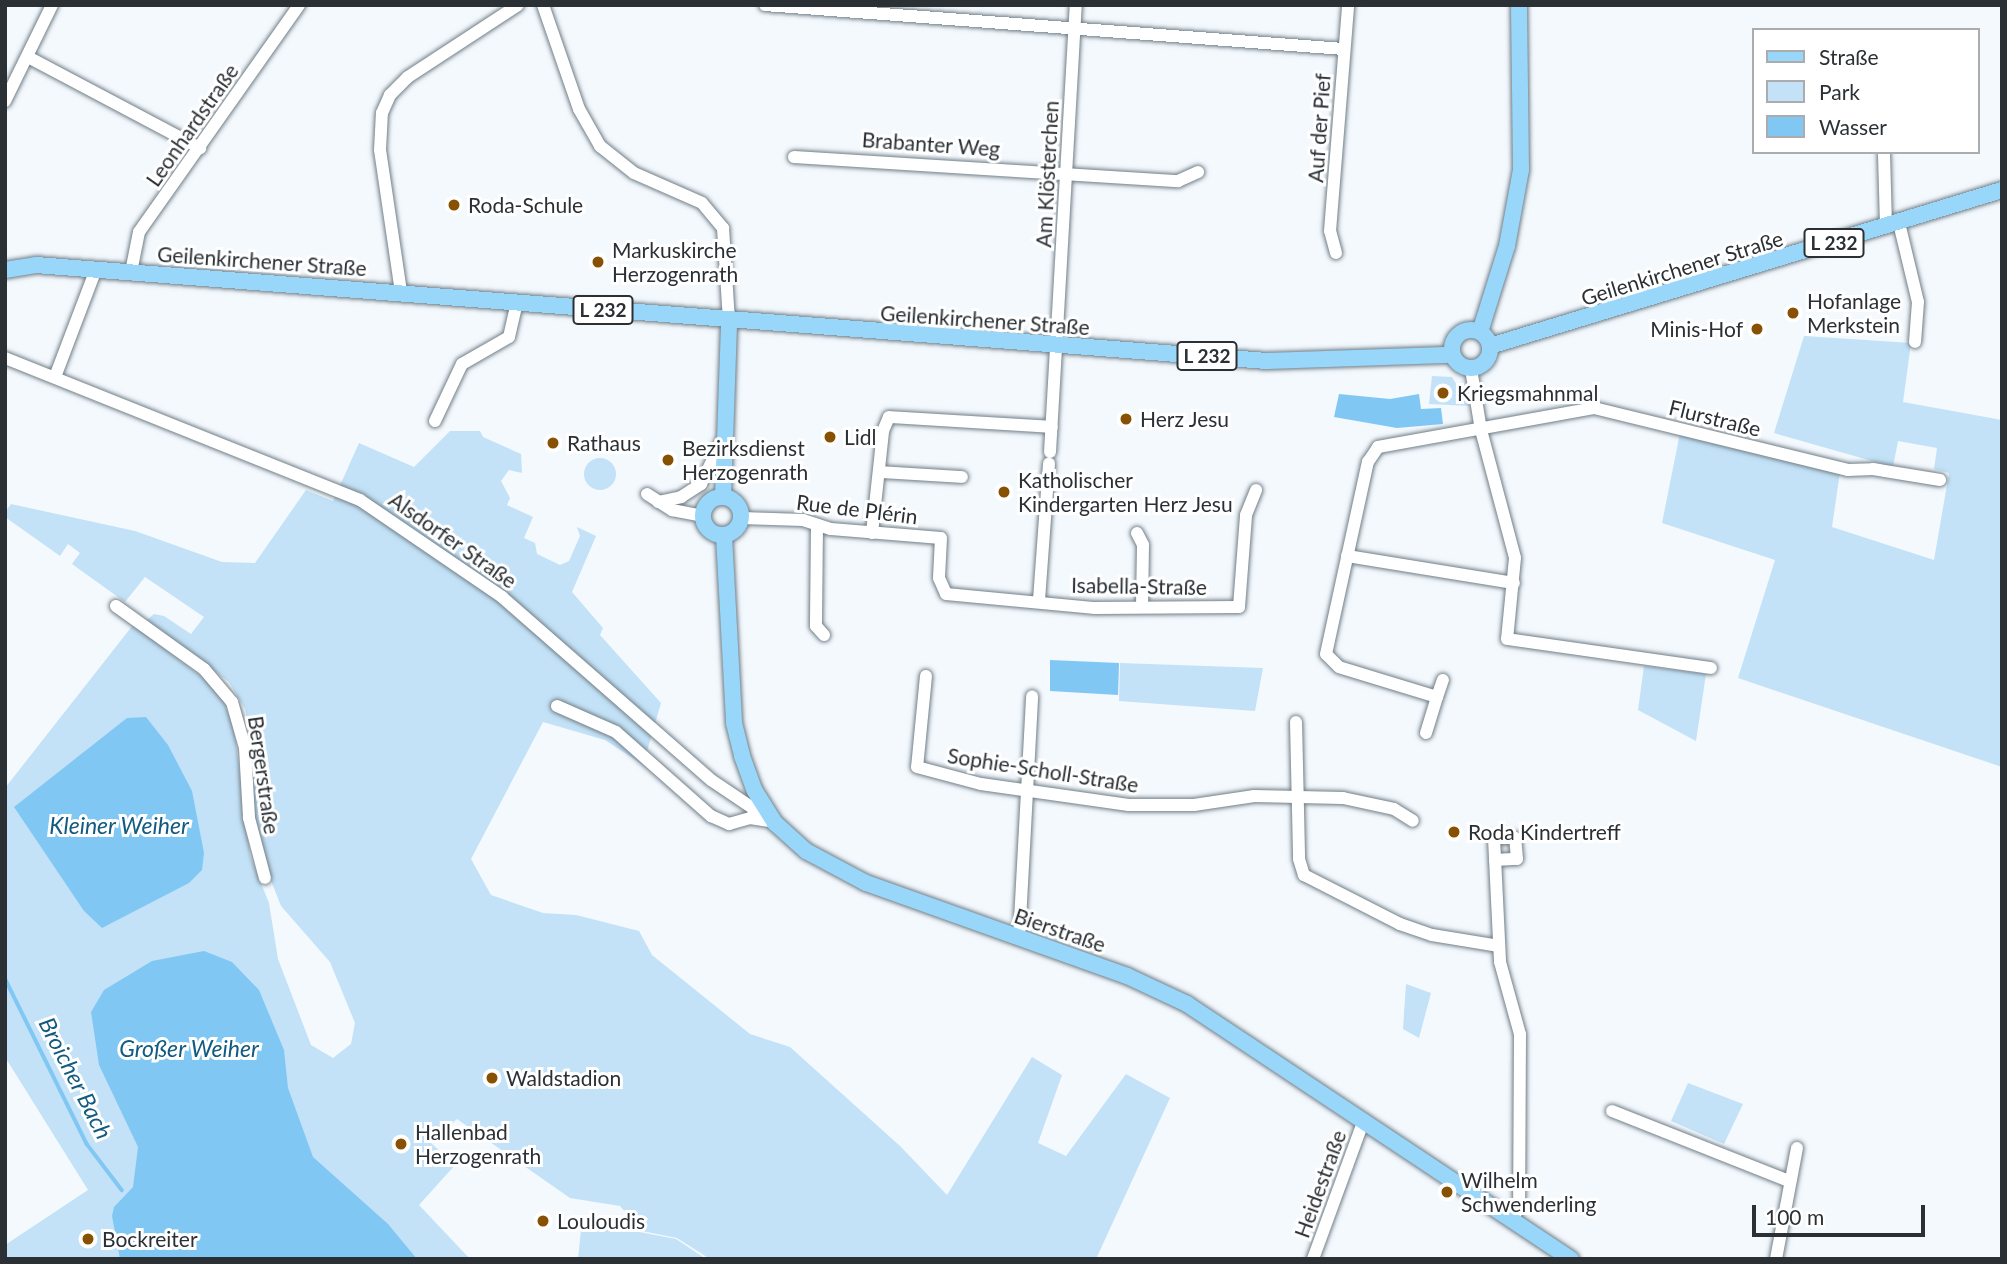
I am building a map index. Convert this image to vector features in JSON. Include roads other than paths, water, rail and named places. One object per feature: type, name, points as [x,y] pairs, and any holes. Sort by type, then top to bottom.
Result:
[{"type":"main road","points":[[1480,332],[1507,246],[1521,170],[1519,5]]},
{"type":"main road","name":"Geilenkirchener Straße","points":[[1490,346],[2002,190]]},
{"type":"main road","name":"Geilenkirchener Straße","points":[[5,270],[36,265],[96,269],[401,292],[729,322],[1292,362],[1452,355]]},
{"type":"main road","points":[[723,497],[729,322]]},
{"type":"main road","points":[[1461,332],[1480,332],[1490,346],[1483,364],[1471,369],[1459,365],[1452,355],[1453,342],[1461,332]]},
{"type":"main road","points":[[723,497],[735,502],[741,518],[736,530],[724,536],[711,533],[702,516],[706,504],[723,497]]},
{"type":"main road","name":"Bierstraße","points":[[724,536],[734,723],[755,791],[775,823],[806,851],[841,871],[1019,939],[1127,976],[1186,1004],[1571,1259]]},
{"type":"street","points":[[5,101],[52,5]]},
{"type":"street","name":"Leonhardstraße","points":[[131,272],[139,232],[299,5]]},
{"type":"street","points":[[401,292],[380,150],[382,113],[390,94],[408,77],[518,5]]},
{"type":"street","points":[[543,5],[579,109],[600,146],[634,173],[702,203],[723,228],[729,322]]},
{"type":"street","points":[[765,5],[825,7],[1344,49]]},
{"type":"street","name":"Am Klösterchen","points":[[1039,600],[1052,427],[1076,5]]},
{"type":"street","name":"Auf der Pief","points":[[1336,253],[1330,231],[1348,5]]},
{"type":"street","points":[[28,57],[200,148]]},
{"type":"street","points":[[1884,155],[1893,225],[1918,302],[1915,342]]},
{"type":"street","name":"Brabanter Weg","points":[[794,157],[1178,181],[1198,172]]},
{"type":"street","points":[[55,377],[96,269]]},
{"type":"street","points":[[435,421],[462,364],[509,337],[517,302]]},
{"type":"street","name":"Alsdorfer Straße","points":[[5,358],[318,481],[385,515],[502,597],[711,780],[775,823]]},
{"type":"street","points":[[1471,369],[1481,430],[1513,544],[1514,583],[1507,639],[1711,668]]},
{"type":"street","name":"Flurstraße","points":[[1348,556],[1373,452],[1386,445],[1602,409],[1848,471],[1873,469],[1940,480]]},
{"type":"street","points":[[872,533],[884,420],[894,415],[1052,427]]},
{"type":"street","points":[[702,516],[672,510],[652,498],[681,497],[701,484],[726,428]]},
{"type":"street","points":[[880,472],[962,477]]},
{"type":"street","name":"Isabella-Straße","points":[[1039,600],[1095,608],[1238,607],[1246,515],[1256,490]]},
{"type":"street","name":"Rue de Plérin","points":[[741,518],[803,520],[817,525],[872,533],[941,538],[939,579],[946,594],[1039,600]]},
{"type":"street","points":[[817,525],[816,626],[824,635]]},
{"type":"street","points":[[1137,533],[1143,545],[1142,606]]},
{"type":"street","points":[[1437,697],[1328,659],[1348,556],[1514,583]]},
{"type":"street","name":"Bergerstraße","points":[[116,606],[204,669],[232,702],[245,748],[248,818],[265,878]]},
{"type":"street","name":"Sophie-Scholl-Straße","points":[[926,676],[917,767],[981,784],[1027,787],[1156,807],[1254,796],[1296,795],[1369,802],[1394,809],[1413,821]]},
{"type":"street","points":[[1426,733],[1443,680]]},
{"type":"street","points":[[1019,939],[1032,696]]},
{"type":"street","points":[[557,706],[616,732],[711,816],[729,824],[750,818],[775,823]]},
{"type":"street","points":[[1296,722],[1299,859],[1304,875],[1400,924],[1432,935],[1499,946]]},
{"type":"street","points":[[1495,860],[1499,946],[1520,1034],[1519,1205],[1513,1220]]},
{"type":"street","points":[[1612,1111],[1789,1181]]},
{"type":"street","name":"Heidestraße","points":[[1313,1259],[1363,1122]]},
{"type":"street","points":[[1776,1259],[1797,1148]]},
{"type":"water","points":[[1339,394],[1390,399],[1419,394],[1421,409],[1441,408],[1443,424],[1397,428],[1334,417]]},
{"type":"water","points":[[1050,660],[1119,663],[1118,695],[1050,691]]},
{"type":"water","name":"Kleiner Weiher","points":[[146,717],[168,745],[192,791],[204,853],[202,870],[189,883],[102,928],[84,911],[14,807],[127,718]]},
{"type":"water","name":"Großer Weiher","points":[[204,951],[232,962],[259,990],[284,1050],[288,1088],[313,1157],[388,1224],[417,1259],[120,1259],[112,1216],[114,1207],[133,1187],[138,1147],[99,1065],[91,1012],[104,990],[152,961]]},
{"type":"waterway","name":"Broicher Bach","points":[[5,978],[87,1144],[122,1190]]},
{"type":"place","name":"Roda-Schule","points":[[454,205]]},
{"type":"place","name":"Markuskirche Herzogenrath","points":[[598,262]]},
{"type":"place","name":"Hofanlage Merkstein","points":[[1793,313]]},
{"type":"place","name":"Minis-Hof","points":[[1757,329]]},
{"type":"place","name":"Kriegsmahnmal","points":[[1443,393]]},
{"type":"place","name":"Herz Jesu","points":[[1126,419]]},
{"type":"place","name":"Lidl","points":[[830,437]]},
{"type":"place","name":"Rathaus","points":[[553,443]]},
{"type":"place","name":"Bezirksdienst Herzogenrath","points":[[668,460]]},
{"type":"place","name":"Katholischer Kindergarten Herz Jesu","points":[[1004,492]]},
{"type":"place","name":"Roda Kindertreff","points":[[1454,832]]},
{"type":"place","name":"Waldstadion","points":[[492,1078]]},
{"type":"place","name":"Hallenbad Herzogenrath","points":[[401,1144]]},
{"type":"place","name":"Wilhelm Schwenderling","points":[[1447,1192]]},
{"type":"place","name":"Louloudis","points":[[543,1221]]},
{"type":"place","name":"Bockreiter","points":[[88,1239]]}]
